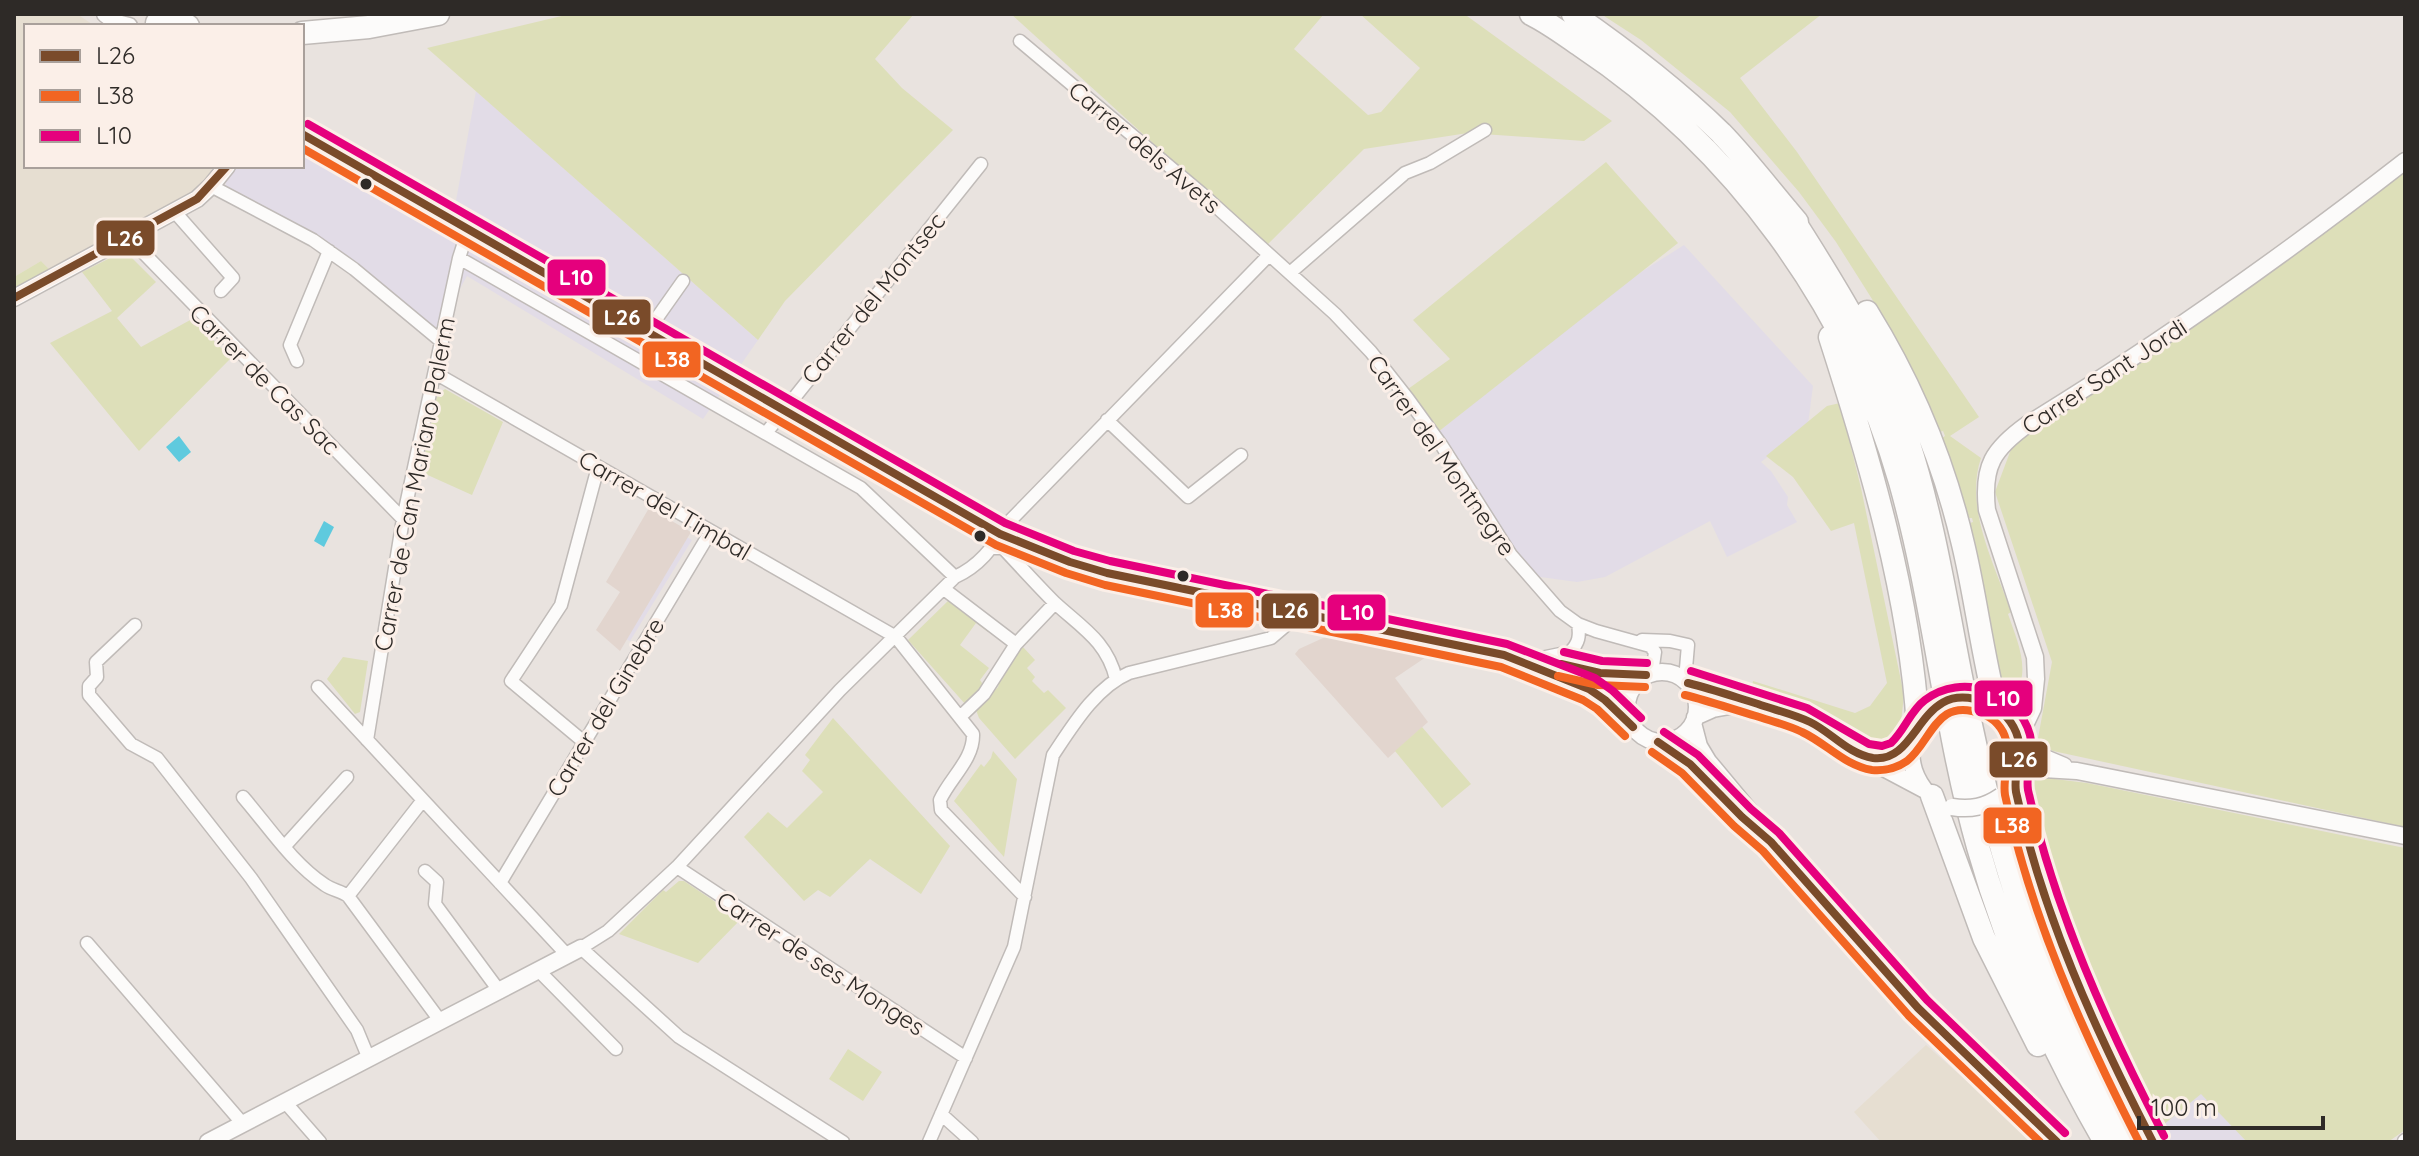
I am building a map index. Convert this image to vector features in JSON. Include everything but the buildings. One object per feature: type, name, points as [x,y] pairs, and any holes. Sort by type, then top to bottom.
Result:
[{"type":"highway","points":[[304,33],[369,27],[438,14]]},
{"type":"highway","points":[[1531,14],[1607,63],[1697,140],[1762,213],[1812,283],[1846,343],[1872,402],[1900,483],[1915,540],[1950,729],[1978,848],[2001,918],[2042,1020],[2103,1142]]},
{"type":"highway","points":[[1573,14],[1621,47],[1723,135],[1839,268],[1878,331],[1928,432],[1947,481],[1964,546],[1991,705]]},
{"type":"highway","points":[[1787,210],[1842,295],[1888,388],[1907,437],[1935,536],[1970,722],[2000,847],[2021,912],[2066,1024],[2130,1142]]},
{"type":"highway","points":[[1812,283],[1851,403],[1888,543],[1921,725]]},
{"type":"highway","points":[[2011,783],[2053,917],[2115,1068],[2153,1142]]},
{"type":"highway","points":[[1936,798],[1984,938],[2000,971],[2060,1086],[2085,1124],[2103,1142]]},
{"type":"main road","points":[[304,135],[783,410],[997,541],[1107,573],[1504,655],[1600,673],[1666,672],[1686,682],[1791,714],[1818,726],[1861,756],[1936,798],[1974,808],[1988,804],[2011,783],[2043,769],[2077,771],[2405,836]]},
{"type":"main road","name":"Carrer Sant Jordi","points":[[2019,740],[2033,708],[2036,679],[2032,644],[1987,510],[1987,472],[1994,454],[2028,424],[2173,332],[2250,278],[2405,161]]},
{"type":"main road","points":[[14,298],[197,199],[219,173]]},
{"type":"main road","points":[[1504,655],[1589,689],[1633,727]]},
{"type":"main road","points":[[1648,674],[1636,682],[1629,692],[1627,716],[1633,727],[1639,735],[1658,742],[1693,765],[1756,824]]},
{"type":"main road","points":[[1861,756],[1874,758],[1892,755],[1948,701],[1967,698],[1991,705],[2021,704],[2030,694],[2036,679]]},
{"type":"main road","points":[[1686,682],[1696,699],[1694,720],[1699,746],[1756,824],[1933,1023],[2057,1142]]},
{"type":"main road","points":[[1658,742],[1679,738],[1694,720],[1713,709],[1751,702]]},
{"type":"main road","points":[[1991,705],[2012,723],[2019,740],[2021,756],[2011,783]]},
{"type":"main road","points":[[1921,725],[1911,748],[1914,771],[1936,798]]},
{"type":"main road","points":[[2019,740],[2044,759],[2077,771]]},
{"type":"main road","points":[[208,1142],[575,952]]},
{"type":"street","name":"Carrer dels Avets","points":[[1020,41],[1201,193],[1269,255]]},
{"type":"street","points":[[1291,272],[1405,173],[1430,163],[1485,130]]},
{"type":"street","name":"Carrer del Montsec","points":[[766,433],[981,164]]},
{"type":"street","points":[[219,173],[354,269],[442,342]]},
{"type":"street","points":[[174,211],[233,278],[221,291]]},
{"type":"street","name":"Carrer de Can Mariano Palerm","points":[[367,740],[403,519],[459,258],[468,230]]},
{"type":"street","name":"Carrer de Cas Sac","points":[[128,237],[403,519]]},
{"type":"street","points":[[297,361],[290,345],[329,251]]},
{"type":"street","name":"Carrer del Montnegre","points":[[1269,255],[1291,272],[1371,352],[1442,446],[1511,555],[1560,611],[1578,624],[1596,631],[1631,640],[1670,641],[1688,645],[1686,682]]},
{"type":"street","points":[[575,952],[608,931],[677,867],[840,690],[955,577],[969,571],[997,541],[1005,526],[1269,255]]},
{"type":"street","points":[[459,258],[861,488],[955,577]]},
{"type":"street","points":[[647,332],[683,281]]},
{"type":"street","name":"Carrer del Timbal","points":[[435,373],[896,637]]},
{"type":"street","points":[[1107,420],[1188,497],[1241,455]]},
{"type":"street","points":[[584,742],[511,681],[561,605],[598,467]]},
{"type":"street","name":"Carrer del Ginebre","points":[[500,883],[711,531]]},
{"type":"street","points":[[997,541],[1055,603],[1088,631],[1112,661],[1116,679]]},
{"type":"street","points":[[944,589],[1016,644]]},
{"type":"street","points":[[960,717],[984,694],[1016,644],[1055,603]]},
{"type":"street","points":[[929,1142],[1014,947],[1053,755],[1096,697],[1116,679],[1129,673],[1271,638],[1304,613]]},
{"type":"street","points":[[1533,659],[1570,652],[1580,635],[1578,624]]},
{"type":"street","points":[[135,625],[96,662],[97,677],[89,686],[89,695],[131,744],[157,758],[251,878],[357,1030],[369,1059]]},
{"type":"street","points":[[896,637],[973,734],[974,744],[944,791],[940,800],[941,810],[1025,897]]},
{"type":"street","points":[[1631,640],[1650,646],[1655,652],[1648,674]]},
{"type":"street","points":[[318,687],[500,883],[575,952],[679,1037],[843,1142]]},
{"type":"street","points":[[284,847],[347,777]]},
{"type":"street","points":[[243,797],[284,847],[329,888],[340,890],[348,896],[441,1022]]},
{"type":"street","points":[[348,896],[423,800]]},
{"type":"street","name":"Carrer de ses Monges","points":[[677,867],[966,1058]]},
{"type":"street","points":[[425,871],[437,882],[435,904],[500,992]]},
{"type":"street","points":[[87,943],[243,1124]]},
{"type":"street","points":[[539,971],[616,1049]]},
{"type":"street","points":[[285,1102],[320,1142]]},
{"type":"street","points":[[941,1114],[972,1142]]},
{"type":"shaded area","points":[[14,14],[77,14],[92,24],[24,24],[24,168],[212,168],[211,173],[199,189],[50,270],[41,261],[14,277]]},
{"type":"shaded area","points":[[476,91],[758,340],[703,419],[467,276],[431,342],[319,248],[224,200],[226,181],[233,168],[304,168],[304,150],[451,228]]},
{"type":"shaded area","points":[[1684,245],[1813,386],[1808,424],[1761,462],[1771,471],[1788,497],[1787,505],[1797,522],[1727,557],[1710,521],[1605,577],[1577,582],[1533,576],[1438,432],[1635,276]]},
{"type":"shaded area","points":[[649,508],[691,532],[620,651],[596,630],[620,592],[606,582]]},
{"type":"shaded area","points":[[651,518],[692,540],[630,641],[614,633]]},
{"type":"shaded area","points":[[1334,633],[1432,653],[1395,678],[1428,722],[1388,758],[1295,654],[1299,649]]},
{"type":"shaded area","points":[[1926,1045],[2036,1142],[1881,1142],[1854,1112]]},
{"type":"shaded area","points":[[2201,1093],[2247,1142],[2164,1142],[2157,1130]]},
{"type":"green space","points":[[570,14],[914,14],[875,59],[902,88],[953,130],[785,301],[758,340],[427,48]]},
{"type":"green space","points":[[1011,14],[1324,14],[1294,49],[1368,115],[1381,112],[1420,68],[1360,14],[1461,14],[1612,121],[1584,141],[1468,133],[1364,149],[1266,246]]},
{"type":"green space","points":[[1601,14],[1822,14],[1740,78],[1797,152],[1979,417],[1950,436],[1981,458],[1976,497],[1979,516],[2011,612],[2008,614],[2021,653],[2022,673],[2016,692],[2006,692],[2001,679],[1998,679],[1970,523],[1973,522],[1942,438],[1945,436],[1943,431],[1940,432],[1872,299],[1799,192],[1730,112],[1641,40]]},
{"type":"green space","points":[[1606,162],[1678,243],[1438,432],[1408,389],[1450,359],[1413,320]]},
{"type":"green space","points":[[2405,171],[2405,827],[2053,751],[2042,745],[2038,738],[2052,662],[1995,492],[2013,444],[2178,337]]},
{"type":"green space","points":[[122,252],[127,253],[156,282],[117,318],[141,347],[192,319],[231,358],[139,451],[50,343],[112,311],[82,272]]},
{"type":"green space","points":[[41,261],[50,270],[14,290],[14,277]]},
{"type":"green space","points":[[445,389],[503,422],[472,495],[421,472],[437,395]]},
{"type":"green space","points":[[1840,403],[1904,695],[1897,737],[1882,747],[1863,744],[1830,717],[1804,702],[1752,687],[1753,681],[1855,713],[1870,706],[1887,683],[1854,523],[1831,531],[1793,477],[1766,456],[1827,406]]},
{"type":"green space","points":[[950,599],[992,627],[988,632],[976,623],[960,645],[989,668],[980,680],[984,686],[966,705],[908,640]]},
{"type":"green space","points":[[1023,647],[1035,660],[1027,668],[1035,677],[1032,681],[1044,693],[1048,690],[1066,708],[1015,759],[979,718],[976,710],[998,687],[1002,673]]},
{"type":"green space","points":[[343,657],[368,661],[360,712],[355,714],[327,679]]},
{"type":"green space","points":[[833,718],[950,846],[921,894],[870,859],[830,897],[818,890],[804,901],[744,837],[768,812],[787,828],[823,792],[802,771],[810,760],[805,755]]},
{"type":"green space","points":[[1422,727],[1471,784],[1442,808],[1395,751]]},
{"type":"green space","points":[[993,751],[1017,779],[1004,857],[954,801],[981,764],[984,767]]},
{"type":"green space","points":[[2039,777],[2087,783],[2405,848],[2405,1130],[2388,1142],[2247,1142],[2201,1094],[2157,1130],[2084,967],[2045,864],[2031,799],[2030,782]]},
{"type":"green space","points":[[2014,816],[2135,1133],[2076,1019],[2032,911],[2005,820]]},
{"type":"green space","points":[[679,881],[684,881],[741,919],[698,963],[619,934],[663,890],[666,892]]},
{"type":"green space","points":[[848,1049],[882,1072],[863,1101],[829,1079]]},
{"type":"water","points":[[179,436],[191,452],[179,462],[166,447]]},
{"type":"water","points":[[324,521],[334,527],[324,547],[314,541]]},
{"type":"transit line","name":"L10","points":[[308,124],[1005,523],[1074,551],[1110,561],[1507,644],[1595,678],[1641,718]]},
{"type":"transit line","name":"L26","points":[[304,135],[1000,534],[1107,573],[1504,655],[1589,689],[1633,727]]},
{"type":"transit line","name":"L38","points":[[304,149],[996,545],[1105,585],[1501,667],[1583,700],[1625,736]]},
{"type":"transit line","name":"L26","points":[[14,298],[197,199],[225,168]]},
{"type":"transit line","name":"L10","points":[[1564,652],[1602,661],[1647,663]]},
{"type":"transit line","name":"L26","points":[[1561,664],[1600,673],[1646,675]]},
{"type":"transit line","name":"L10","points":[[1691,671],[1807,708],[1869,744],[1882,746],[1896,738],[1920,704],[1955,687],[1987,690],[2014,707],[2030,735],[2028,790],[2068,924],[2122,1053],[2164,1136]]},
{"type":"transit line","name":"L38","points":[[1558,676],[1598,685],[1645,687]]},
{"type":"transit line","name":"L26","points":[[1688,683],[1804,719],[1856,752],[1873,758],[1889,756],[1901,748],[1933,710],[1947,701],[1964,698],[1987,703],[2007,717],[2018,738],[2016,792],[2027,838],[2056,928],[2091,1015],[2153,1142]]},
{"type":"transit line","name":"L38","points":[[1685,695],[1791,727],[1853,764],[1872,770],[1899,766],[1907,761],[1937,723],[1954,711],[1982,714],[1997,724],[2008,747],[2005,795],[2029,885],[2078,1016],[2139,1142]]},
{"type":"transit line","name":"L10","points":[[1664,732],[1698,755],[1779,833],[1927,1000],[2065,1133]]},
{"type":"transit line","name":"L26","points":[[1658,742],[1690,764],[1771,842],[1918,1008],[2057,1142]]},
{"type":"transit line","name":"L38","points":[[1652,752],[1682,773],[1763,851],[1909,1016],[2040,1142]]}]
